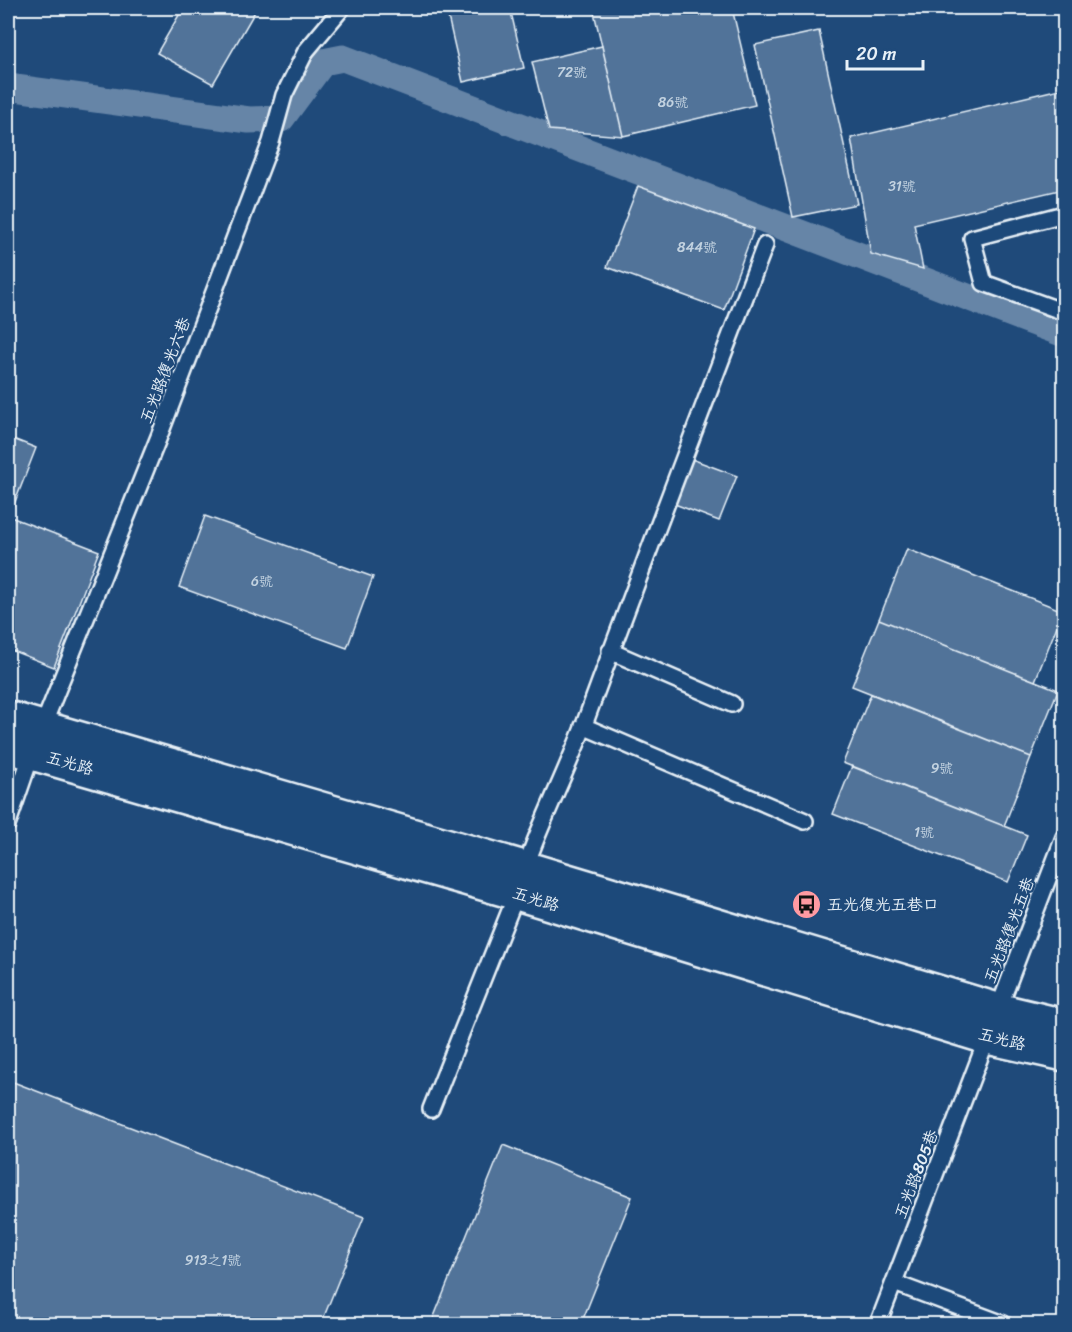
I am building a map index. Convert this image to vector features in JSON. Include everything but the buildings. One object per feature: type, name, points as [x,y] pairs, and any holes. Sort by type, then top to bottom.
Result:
[{"type":"main road","name":"五光路","points":[[8,718],[28,742],[520,881],[992,1023],[1065,1054]]},
{"type":"main road","name":"五光路","points":[[992,1023],[1065,1026]]},
{"type":"lane","name":"五光路復光六巷","points":[[8,823],[28,742],[160,434],[271,142],[284,95],[306,51],[342,8]]},
{"type":"lane","points":[[1065,214],[972,238],[984,283],[1065,312]]},
{"type":"lane","points":[[431,1109],[583,726],[765,245]]},
{"type":"lane","points":[[610,651],[732,704]]},
{"type":"lane","points":[[583,726],[805,821]]},
{"type":"lane","name":"五光路復光五巷","points":[[992,1023],[1065,837]]},
{"type":"lane","name":"五光路805巷","points":[[878,1324],[992,1023]]},
{"type":"lane","points":[[894,1283],[1004,1324]]},
{"type":"waterway","points":[[8,87],[249,120],[281,119],[323,62],[343,58],[1064,334]]},
{"type":"place","name":"五光復光五巷口","points":[[806,904]]}]
